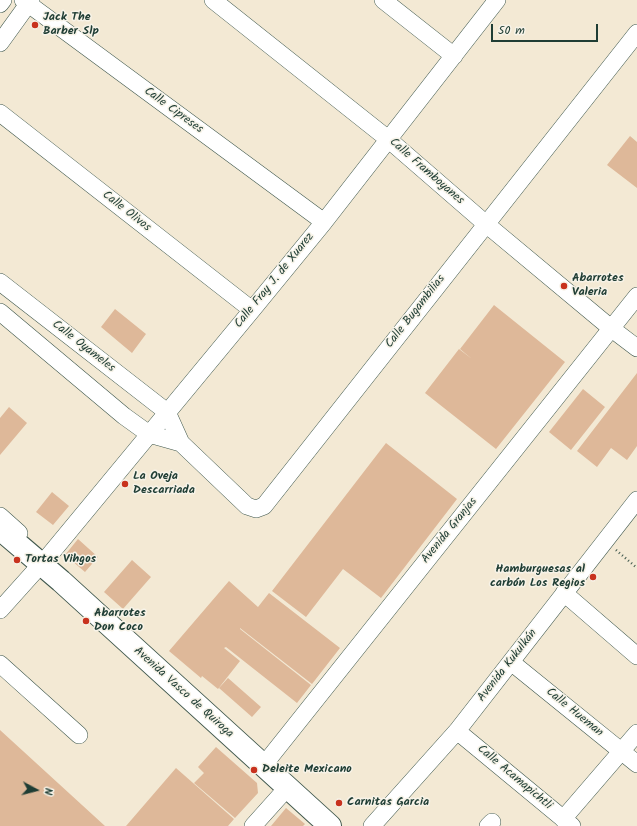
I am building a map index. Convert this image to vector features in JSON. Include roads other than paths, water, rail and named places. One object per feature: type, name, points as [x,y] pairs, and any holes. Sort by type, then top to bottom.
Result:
[{"type":"main road","name":"Avenida Vasco de Quiroga","points":[[0,529],[61,581],[330,826]]},
{"type":"street","points":[[0,4],[3,0]]},
{"type":"street","name":"Calle Framboyanes","points":[[213,0],[388,139],[486,224],[637,348]]},
{"type":"street","points":[[383,0],[454,56]]},
{"type":"street","name":"Calle Fray J. de Xuarez","points":[[47,558],[324,222],[497,0]]},
{"type":"street","points":[[0,43],[28,1]]},
{"type":"street","name":"Calle Cipreses","points":[[28,1],[324,222]]},
{"type":"street","name":"Calle Bugambilias","points":[[167,412],[180,443],[247,506],[256,509],[264,506],[637,33]]},
{"type":"street","name":"Calle Olivos","points":[[0,113],[252,310]]},
{"type":"street","name":"Calle Oyameles","points":[[0,282],[167,412]]},
{"type":"street","name":"Avenida Granjas","points":[[263,766],[637,296]]},
{"type":"street","name":"Calle Oyameles","points":[[0,312],[124,416],[148,434]]},
{"type":"street","name":"Calle Bugambilias","points":[[148,434],[180,443]]},
{"type":"street","name":"Avenida Kukulkán","points":[[372,826],[457,731],[637,500]]},
{"type":"street","points":[[0,516],[47,558],[61,581]]},
{"type":"street","points":[[0,542],[35,571],[61,581]]},
{"type":"street","points":[[0,610],[35,571]]},
{"type":"street","points":[[564,594],[637,656]]},
{"type":"street","name":"Calle Hueman","points":[[511,662],[637,764]]},
{"type":"street","points":[[0,664],[79,735]]},
{"type":"street","name":"Calle Acamapichtli","points":[[457,731],[567,822]]},
{"type":"street","points":[[567,822],[621,751],[637,733]]},
{"type":"street","points":[[253,826],[287,788]]},
{"type":"place","name":"Jack The Barber Slp","points":[[35,25]]},
{"type":"place","name":"Abarrotes Valeria","points":[[564,286]]},
{"type":"place","name":"La Oveja Descarriada","points":[[125,484]]},
{"type":"place","name":"Tortas Vihgos","points":[[17,560]]},
{"type":"place","name":"Hamburguesas al carbón Los Regios","points":[[593,577]]},
{"type":"place","name":"Abarrotes Don Coco","points":[[86,621]]},
{"type":"place","name":"Deleite Mexicano","points":[[254,770]]},
{"type":"place","name":"Carnitas Garcia","points":[[339,803]]}]
